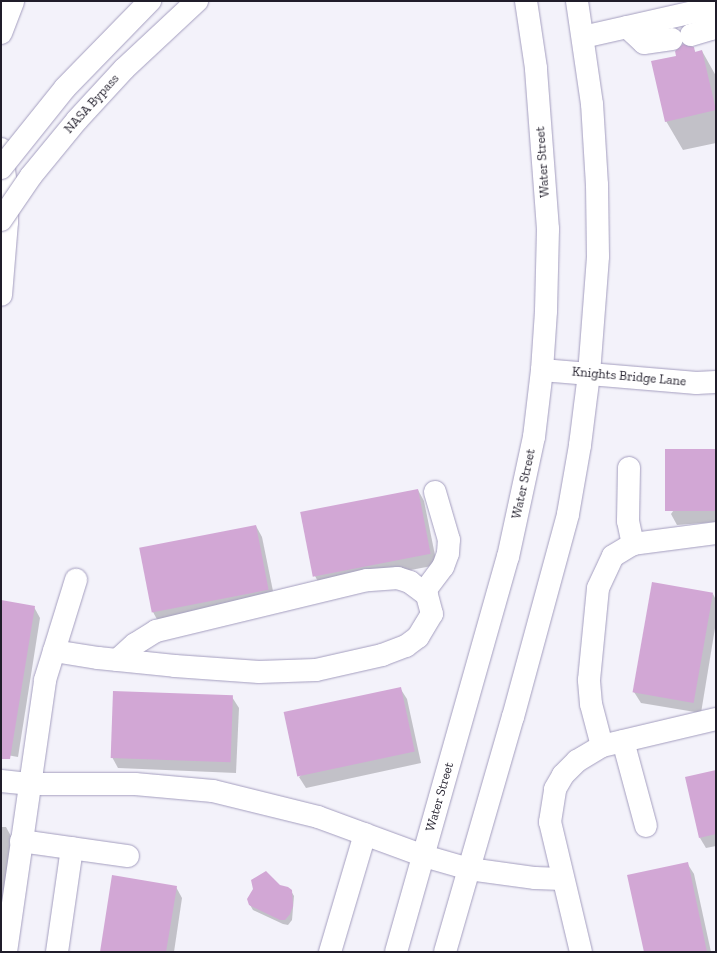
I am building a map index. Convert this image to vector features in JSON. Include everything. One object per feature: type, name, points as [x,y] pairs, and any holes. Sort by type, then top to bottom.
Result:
[{"type":"main road","points":[[1,33],[13,1]]},
{"type":"main road","points":[[1,168],[65,88],[150,1]]},
{"type":"main road","name":"NASA Bypass","points":[[1,220],[31,176],[77,120],[124,69],[197,1]]},
{"type":"main road","name":"Water Street","points":[[396,952],[508,557],[534,437],[542,370],[546,311],[548,229],[536,68],[526,1]]},
{"type":"main road","points":[[445,952],[513,717],[568,514],[580,445],[589,374],[598,256],[597,185],[592,104],[577,1]]},
{"type":"main road","points":[[583,37],[627,27],[716,7],[712,29],[682,37],[644,43],[627,27]]},
{"type":"main road","points":[[1,149],[7,191],[7,222],[1,295]]},
{"type":"main road","name":"Knights Bridge Lane","points":[[542,370],[696,383],[716,382]]},
{"type":"main road","points":[[629,468],[628,521],[633,544]]},
{"type":"main road","points":[[424,592],[443,567],[448,553],[449,540],[435,492]]},
{"type":"main road","points":[[602,746],[591,704],[589,680],[598,588],[613,556],[633,544],[716,533]]},
{"type":"main road","points":[[54,651],[117,660],[259,672],[323,669],[382,656],[406,646],[418,637],[432,614],[428,595],[410,582],[398,578],[367,580],[156,632],[135,644],[117,660]]},
{"type":"main road","points":[[6,952],[45,680],[76,580]]},
{"type":"main road","points":[[581,952],[562,879],[550,822],[555,788],[563,775],[577,761],[602,746],[716,719]]},
{"type":"main road","points":[[623,741],[646,826]]},
{"type":"main road","points":[[1,781],[29,784],[135,784],[213,791],[318,816],[424,856],[469,869],[535,878],[562,879]]},
{"type":"main road","points":[[330,952],[365,834]]},
{"type":"main road","points":[[21,840],[128,856]]},
{"type":"main road","points":[[56,952],[72,848]]},
{"type":"building","points":[[683,44],[694,47],[695,52],[702,50],[716,110],[665,122],[651,61],[676,56],[675,51]]},
{"type":"building","points":[[665,449],[716,449],[716,511],[665,511]]},
{"type":"building","points":[[418,489],[431,554],[313,577],[300,512]]},
{"type":"building","points":[[256,525],[269,590],[152,612],[139,548]]},
{"type":"building","points":[[652,582],[713,593],[694,703],[633,692]]},
{"type":"building","points":[[1,600],[35,606],[10,759],[1,759]]},
{"type":"building","points":[[401,687],[415,752],[297,777],[284,712]]},
{"type":"building","points":[[113,691],[233,695],[231,762],[111,758]]},
{"type":"building","points":[[716,770],[716,834],[699,838],[685,777]]},
{"type":"building","points":[[688,862],[707,952],[644,952],[627,875]]},
{"type":"building","points":[[266,871],[280,885],[288,887],[292,890],[293,906],[290,914],[285,920],[280,920],[249,905],[247,899],[253,889],[251,880]]},
{"type":"building","points":[[112,875],[177,886],[166,952],[100,952]]}]
